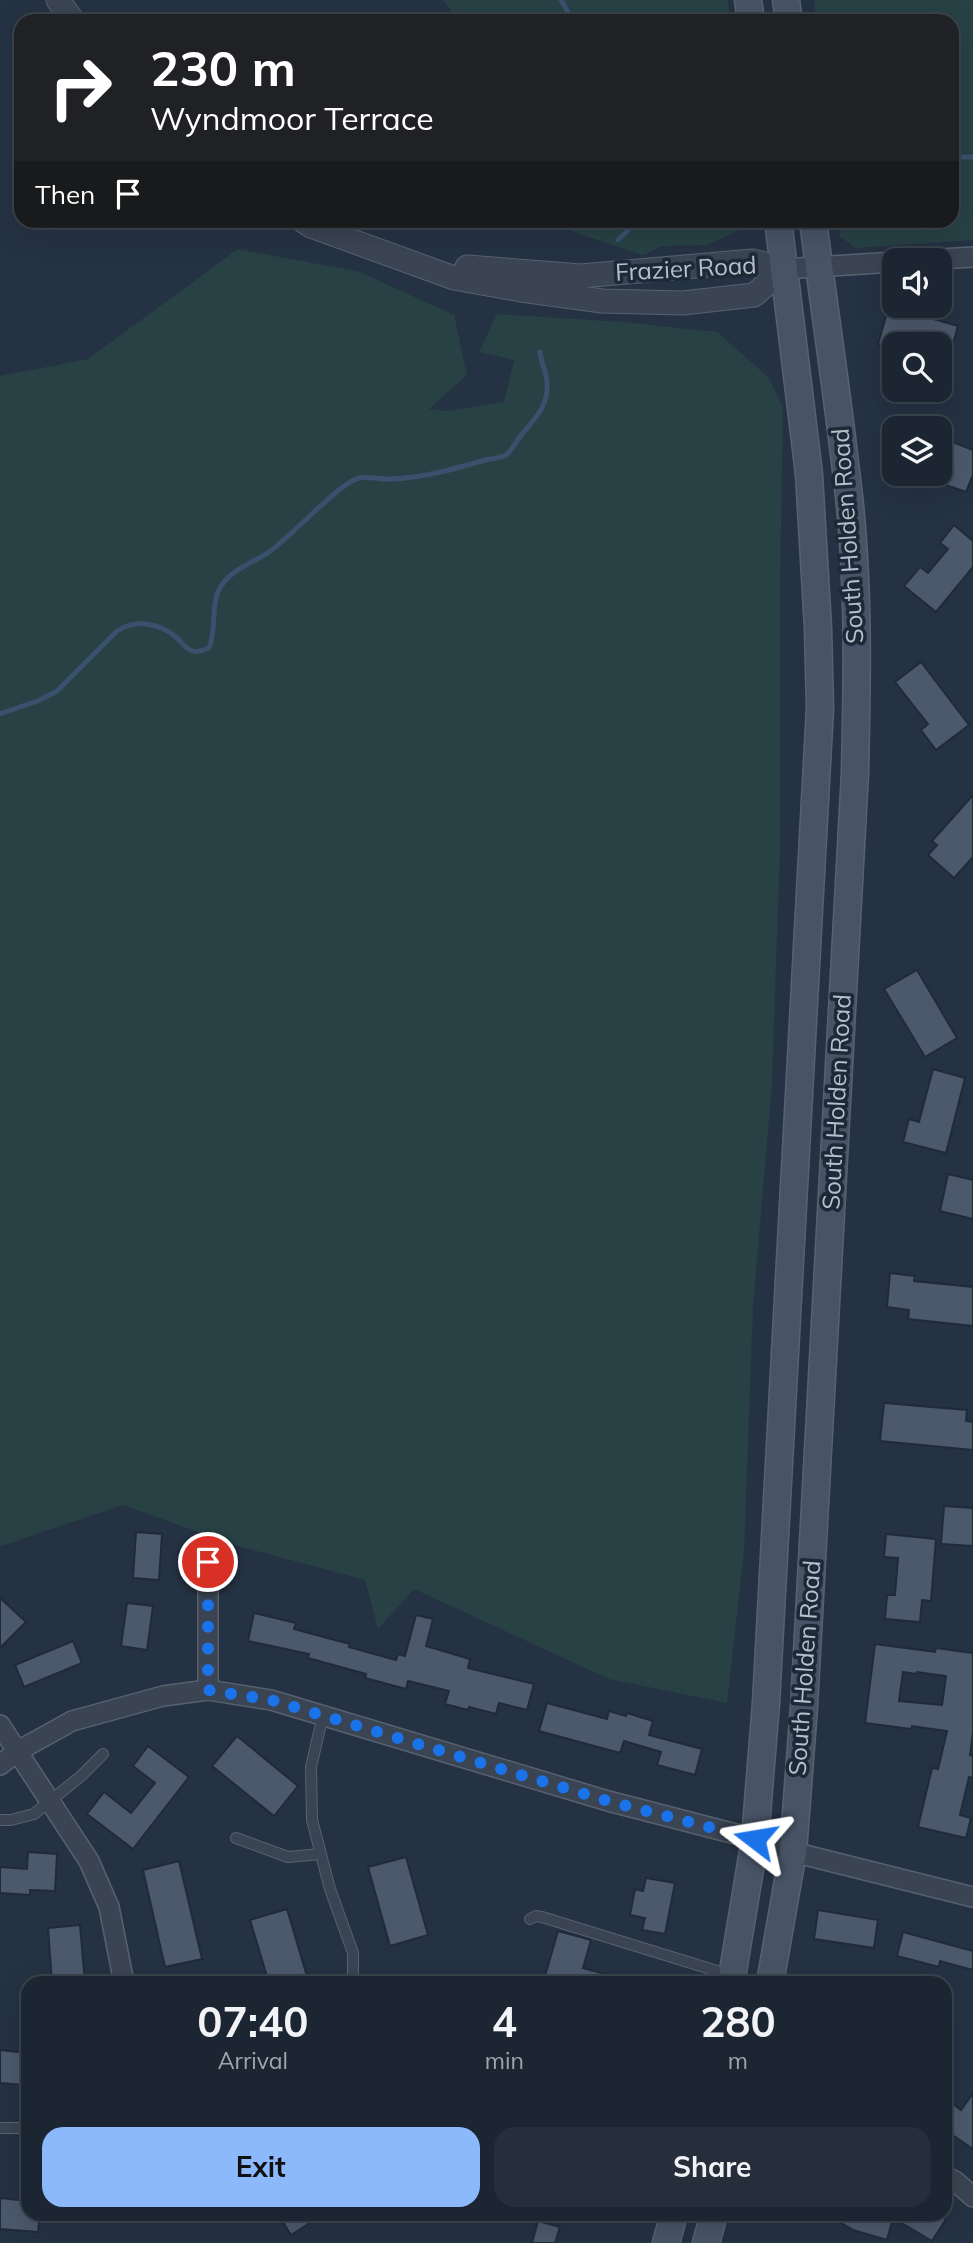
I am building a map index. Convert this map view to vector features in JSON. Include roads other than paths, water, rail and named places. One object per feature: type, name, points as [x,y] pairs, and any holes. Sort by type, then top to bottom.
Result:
[{"type":"main road","name":"South Holden Road","points":[[732,1976],[755,1839],[765,1703],[820,708],[817,593],[809,474],[779,228]]},
{"type":"main road","name":"South Holden Road","points":[[771,1976],[793,1852],[804,1707],[851,842],[857,669],[850,508],[814,228]]},
{"type":"main road","points":[[666,2243],[672,2221]]},
{"type":"main road","points":[[706,2243],[712,2221]]},
{"type":"street","name":"Frazier Road","points":[[317,228],[454,278],[602,301],[683,303],[754,295],[784,269]]},
{"type":"street","points":[[952,258],[973,257]]},
{"type":"street","name":"Frazier Road","points":[[413,263],[581,276],[753,261],[784,269]]},
{"type":"street","points":[[784,269],[882,263]]},
{"type":"street","points":[[208,1562],[208,1690]]},
{"type":"street","points":[[0,1765],[18,1751],[72,1721],[163,1696],[208,1690],[271,1700],[608,1801],[755,1839],[793,1852],[973,1897]]},
{"type":"street","points":[[0,1725],[89,1861],[109,1908],[123,1976]]},
{"type":"street","points":[[952,2179],[973,2197]]},
{"type":"lane","points":[[323,1715],[311,1767],[312,1820],[330,1889],[352,1953],[353,1976]]},
{"type":"lane","points":[[0,1820],[34,1814],[103,1754]]},
{"type":"lane","points":[[236,1838],[288,1857],[321,1854]]},
{"type":"lane","points":[[530,1919],[542,1917],[723,1976]]},
{"type":"lane","points":[[0,2128],[21,2128]]},
{"type":"waterway","points":[[561,0],[569,14]]},
{"type":"waterway","points":[[959,157],[973,157]]},
{"type":"waterway","points":[[618,240],[630,228]]},
{"type":"waterway","points":[[0,714],[57,691],[124,627],[147,624],[169,632],[185,647],[195,652],[209,648],[216,600],[226,580],[278,545],[350,482],[359,478],[387,479],[427,475],[506,455],[539,414],[545,400],[547,379],[540,352]]}]
